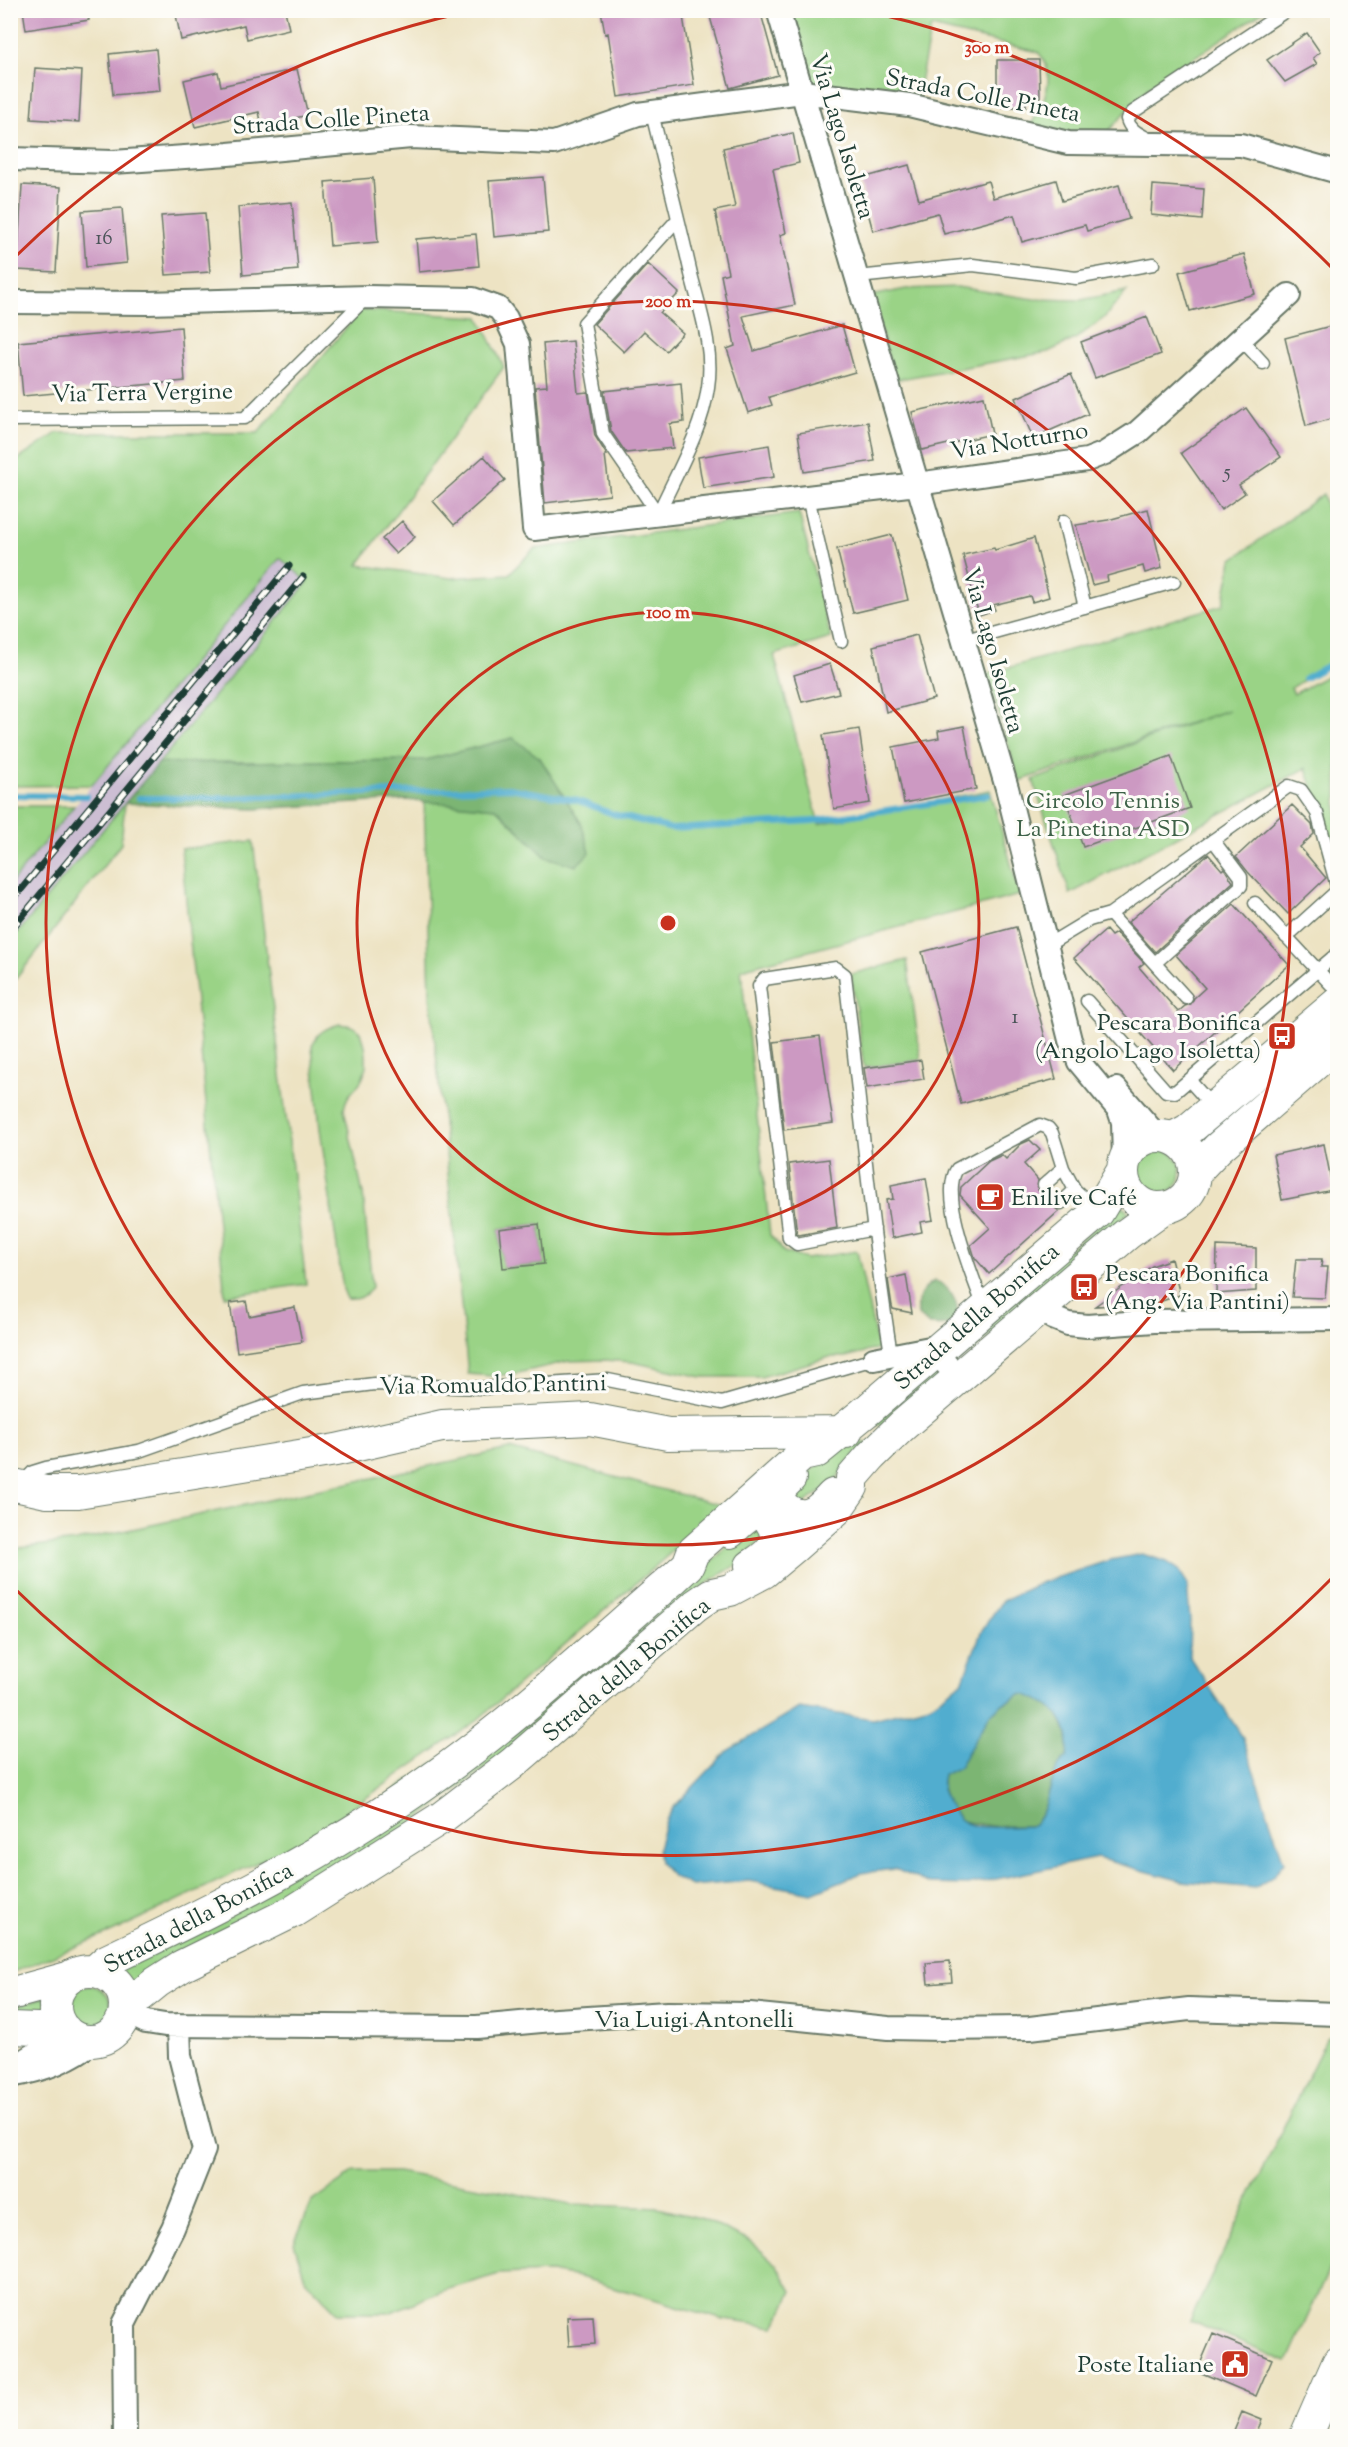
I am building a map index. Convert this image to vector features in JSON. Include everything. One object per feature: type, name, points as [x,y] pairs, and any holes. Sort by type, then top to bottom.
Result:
[{"type":"main road","points":[[1165,1137],[1187,1149],[1194,1164],[1194,1181],[1186,1196],[1171,1206],[1163,1208],[1145,1206],[1137,1202],[1126,1189],[1123,1166],[1136,1143],[1188,1130],[1338,1003]]},
{"type":"main road","points":[[1195,1172],[1218,1148],[1338,1044]]},
{"type":"main road","name":"Strada della Bonifica","points":[[81,1975],[200,1916],[311,1857],[431,1780],[516,1713],[688,1564],[693,1552],[802,1455],[816,1452],[1098,1212],[1123,1166]]},
{"type":"main road","name":"Strada della Bonifica","points":[[125,2010],[157,1982],[182,1966],[294,1911],[441,1818],[512,1764],[696,1605],[712,1594],[730,1590],[764,1572],[836,1510],[852,1487],[852,1479],[871,1456],[902,1426],[1127,1234],[1163,1208]]},
{"type":"main road","name":"Via Romualdo Pantini","points":[[15,1485],[46,1492],[78,1492],[336,1450],[442,1426],[590,1419],[668,1434],[841,1431],[884,1434],[902,1426]]},
{"type":"main road","points":[[816,1452],[781,1488],[780,1503],[788,1510],[802,1515],[815,1512],[845,1482],[852,1479]]},
{"type":"main road","points":[[688,1564],[701,1559],[750,1515],[762,1514],[769,1520],[776,1536],[772,1548],[757,1562],[723,1582],[712,1594]]},
{"type":"main road","points":[[76,2035],[58,2021],[55,2009],[60,1987],[81,1975]]},
{"type":"main road","points":[[10,1994],[81,1975],[107,1975],[117,1983],[124,1995],[125,2010],[121,2022],[114,2031],[76,2035],[10,2028]]},
{"type":"main road","points":[[1306,2436],[1338,2363]]},
{"type":"street","name":"Via Lago Isoletta","points":[[778,10],[1006,788],[1070,1040],[1079,1062],[1119,1110],[1123,1122],[1123,1166]]},
{"type":"street","name":"Strada Colle Pineta","points":[[10,159],[113,162],[228,154],[411,136],[554,143],[638,114],[802,92],[909,105],[1068,143],[1240,145],[1338,172]]},
{"type":"street","name":"Via Notturno","points":[[368,297],[473,299],[498,308],[506,318],[518,344],[534,529],[917,484],[1088,460],[1105,453],[1138,432],[1289,295]]},
{"type":"street","points":[[10,302],[148,303],[368,297]]},
{"type":"street","name":"Via Lago Isoletta","points":[[1070,1040],[1165,1137]]},
{"type":"street","points":[[1039,1308],[1053,1318],[1068,1324],[1086,1326],[1154,1321],[1338,1319]]},
{"type":"street","name":"Via Romualdo Pantini","points":[[882,1356],[926,1347],[936,1352]]},
{"type":"street","points":[[936,1352],[953,1371],[965,1371]]},
{"type":"street","name":"Via Luigi Antonelli","points":[[125,2010],[155,2024],[179,2025],[466,2028],[667,2013],[750,2014],[888,2028],[942,2030],[1030,2028],[1189,2009],[1338,2014]]},
{"type":"street","points":[[124,2436],[124,2324],[173,2228],[204,2150],[180,2056],[179,2025]]},
{"type":"street","points":[[10,2070],[76,2035],[81,2052],[28,2073],[10,2076]]},
{"type":"lane","points":[[1160,144],[1135,132],[1129,125],[1127,119],[1133,112],[1287,10]]},
{"type":"lane","points":[[652,113],[707,339],[710,363],[709,386],[698,426],[658,514]]},
{"type":"lane","points":[[658,514],[603,434],[584,323],[678,219]]},
{"type":"lane","points":[[858,277],[973,265],[1076,278],[1153,264]]},
{"type":"lane","name":"Via Terra Vergine","points":[[10,420],[245,418],[368,297]]},
{"type":"lane","points":[[1241,339],[1263,363]]},
{"type":"lane","points":[[808,497],[841,641]]},
{"type":"lane","points":[[1064,521],[1085,607]]},
{"type":"lane","points":[[962,641],[1174,582]]},
{"type":"lane","points":[[1046,946],[1089,920],[1110,914],[1290,786],[1301,790],[1317,813],[1338,890],[1286,937]]},
{"type":"lane","points":[[1155,963],[1241,886],[1242,877],[1213,840]]},
{"type":"lane","points":[[1255,903],[1338,992]]},
{"type":"lane","points":[[1110,914],[1186,998]]},
{"type":"lane","points":[[1087,1001],[1166,1090],[1175,1092],[1338,953]]},
{"type":"lane","name":"Strada della Bonifica","points":[[874,1229],[797,1244],[789,1238],[759,986],[764,979],[836,968],[845,975],[874,1229],[882,1356]]},
{"type":"lane","points":[[1189,1080],[1214,1108]]},
{"type":"lane","points":[[984,1310],[952,1198],[951,1182],[957,1169],[989,1156],[1040,1125],[1044,1126],[1052,1133],[1063,1168],[1075,1190],[1098,1212]]},
{"type":"lane","points":[[1044,1185],[1063,1168]]},
{"type":"lane","points":[[1061,1203],[1075,1190]]},
{"type":"lane","points":[[974,1280],[985,1271]]},
{"type":"lane","name":"Via Romualdo Pantini","points":[[15,1485],[33,1472],[139,1451],[303,1393],[374,1384],[484,1388],[608,1380],[722,1404],[882,1356]]},
{"type":"shaded area","points":[[280,558],[308,582],[11,941],[11,883]]},
{"type":"green space","points":[[788,11],[1264,11],[1148,88],[1104,136],[1029,128],[1047,90],[1047,70],[1038,52],[931,27],[916,103],[810,85]]},
{"type":"green space","points":[[957,287],[1034,299],[1081,300],[1127,291],[1104,318],[1075,339],[1048,352],[895,380],[871,296],[906,289]]},
{"type":"green space","points":[[361,310],[479,317],[504,367],[358,565],[451,578],[509,574],[534,549],[799,513],[831,638],[774,655],[819,824],[990,790],[1020,895],[741,969],[770,1235],[784,1252],[806,1259],[857,1251],[878,1349],[845,1357],[830,1357],[761,1377],[702,1377],[632,1362],[605,1360],[569,1361],[514,1374],[491,1376],[468,1374],[430,993],[424,800],[496,808],[519,831],[513,738],[426,760],[159,763],[308,582],[280,558],[92,785],[11,786],[10,465],[57,433],[258,433]],"holes":[[[539,1224],[544,1264],[503,1268],[499,1229]]]},
{"type":"green space","name":"Circolo Tennis La Pinetina ASD","points":[[1323,494],[1337,553],[1337,660],[1291,688],[1294,694],[1337,670],[1337,864],[1306,768],[1070,894],[1033,780],[1228,710],[1019,781],[987,674],[1223,605],[1232,560]]},
{"type":"green space","points":[[513,738],[540,758],[581,823],[590,852],[576,866],[546,857],[496,808],[406,800],[254,809],[125,803],[159,763],[426,760]]},
{"type":"green space","points":[[125,803],[121,844],[11,985],[11,941]]},
{"type":"green space","points":[[10,806],[74,806],[11,883]]},
{"type":"green space","points":[[253,841],[306,1284],[225,1296],[181,849]]},
{"type":"green space","points":[[907,960],[921,1060],[864,1068],[851,974]]},
{"type":"green space","points":[[340,1024],[352,1026],[359,1031],[366,1052],[364,1075],[349,1096],[344,1109],[363,1194],[372,1287],[361,1297],[351,1299],[347,1299],[343,1289],[320,1129],[312,1046],[323,1031]]},
{"type":"green space","points":[[1158,1149],[1174,1156],[1181,1172],[1174,1188],[1158,1195],[1142,1188],[1135,1172],[1142,1156]]},
{"type":"green space","points":[[1121,1204],[1129,1213],[957,1364],[948,1355]]},
{"type":"green space","points":[[935,1281],[947,1288],[955,1302],[957,1316],[948,1325],[929,1325],[918,1315],[921,1295]]},
{"type":"green space","points":[[939,1363],[948,1373],[887,1425],[867,1425]]},
{"type":"green space","points":[[848,1441],[868,1443],[848,1462],[835,1481],[799,1507],[791,1487]]},
{"type":"green space","points":[[509,1449],[725,1506],[475,1722],[308,1838],[112,1932],[11,1973],[11,1549],[76,1541]]},
{"type":"green space","points":[[747,1525],[768,1532],[742,1562],[711,1580],[549,1719],[410,1825],[131,1988],[121,1974],[114,1969],[183,1939],[683,1588]]},
{"type":"green space","points":[[1022,1694],[1034,1696],[1048,1704],[1059,1717],[1066,1732],[1067,1757],[1056,1771],[1040,1817],[1033,1826],[991,1826],[961,1821],[944,1794],[943,1775],[959,1767],[989,1716],[1004,1703]]},
{"type":"green space","points":[[90,1986],[105,1992],[111,2007],[105,2022],[90,2028],[75,2022],[69,2007],[75,1992]]},
{"type":"green space","points":[[45,1997],[48,2023],[11,2019],[11,2008]]},
{"type":"green space","points":[[1327,2037],[1338,2037],[1337,2252],[1287,2362],[1190,2321]]},
{"type":"green space","points":[[354,2172],[398,2172],[571,2204],[658,2208],[700,2218],[751,2242],[776,2264],[792,2291],[775,2327],[724,2320],[580,2277],[548,2272],[499,2274],[442,2291],[389,2313],[338,2313],[305,2279],[294,2243],[312,2202]]},
{"type":"water","points":[[1142,1554],[1167,1562],[1179,1570],[1187,1583],[1190,1620],[1189,1656],[1242,1736],[1284,1862],[1272,1877],[1255,1888],[1182,1881],[1097,1858],[968,1885],[930,1884],[895,1869],[861,1873],[812,1893],[749,1881],[691,1886],[672,1876],[660,1863],[658,1848],[666,1820],[673,1808],[727,1751],[799,1708],[873,1719],[930,1705],[962,1682],[982,1630],[1002,1601],[1040,1583],[1110,1560]],"holes":[[[1022,1694],[1051,1708],[1064,1724],[1068,1745],[1067,1757],[1056,1771],[1040,1817],[1033,1826],[986,1827],[962,1821],[954,1813],[944,1795],[943,1775],[959,1767],[989,1716],[1004,1703]]]},
{"type":"building","points":[[23,10],[88,10],[89,20],[26,30]]},
{"type":"building","points":[[175,10],[285,10],[289,29],[247,39],[244,25],[181,40]]},
{"type":"building","points":[[601,10],[682,10],[694,85],[618,97],[608,33],[605,34]]},
{"type":"building","points":[[708,10],[760,10],[778,75],[730,88]]},
{"type":"building","points":[[1307,33],[1320,52],[1313,58],[1317,64],[1285,82],[1267,60]]},
{"type":"building","points":[[156,49],[160,91],[113,95],[109,54]]},
{"type":"building","points":[[997,60],[1039,60],[1040,97],[1026,97],[1026,107],[997,107]]},
{"type":"building","points":[[35,68],[82,71],[79,122],[31,119]]},
{"type":"building","points":[[297,69],[308,115],[262,126],[259,112],[195,127],[184,80],[218,72],[221,86]]},
{"type":"building","points":[[793,133],[799,163],[773,169],[786,233],[780,235],[795,305],[743,316],[754,351],[842,325],[855,372],[769,397],[772,405],[748,413],[727,349],[735,346],[721,275],[728,273],[715,211],[735,207],[723,148]]},
{"type":"building","points":[[909,165],[919,200],[988,181],[993,198],[1056,180],[1062,201],[1119,185],[1129,219],[1087,231],[1085,225],[1022,242],[1014,215],[944,234],[938,213],[873,231],[859,179]]},
{"type":"building","points":[[543,177],[548,232],[494,237],[489,181]]},
{"type":"building","points":[[373,178],[378,242],[330,246],[325,182]]},
{"type":"building","points":[[22,185],[61,187],[56,272],[17,270]]},
{"type":"building","points":[[1153,185],[1204,189],[1202,220],[1151,215]]},
{"type":"building","points":[[292,202],[298,270],[243,275],[238,207]]},
{"type":"building","points":[[122,208],[127,263],[86,267],[82,211]]},
{"type":"building","points":[[205,213],[210,272],[166,275],[161,216]]},
{"type":"building","points":[[476,234],[479,266],[419,272],[416,239]]},
{"type":"building","points":[[1244,254],[1255,294],[1190,311],[1179,272]]},
{"type":"building","points":[[648,264],[679,293],[660,313],[683,333],[666,351],[644,331],[624,352],[594,324]]},
{"type":"building","points":[[1147,317],[1161,354],[1095,378],[1081,342]]},
{"type":"building","points":[[1338,324],[1338,417],[1306,426],[1285,338]]},
{"type":"building","points":[[181,327],[185,381],[23,396],[18,342]]},
{"type":"building","points":[[573,341],[578,393],[588,392],[595,436],[607,455],[605,455],[610,495],[545,503],[535,387],[547,386],[543,344]]},
{"type":"building","points":[[1071,374],[1088,414],[1033,438],[1016,398]]},
{"type":"building","points":[[681,383],[684,422],[670,424],[673,448],[626,453],[611,431],[604,391]]},
{"type":"building","points":[[984,396],[992,434],[922,450],[912,412]]},
{"type":"building","points":[[1246,408],[1281,457],[1239,485],[1245,493],[1221,510],[1181,453]]},
{"type":"building","points":[[868,422],[875,461],[804,472],[798,433]]},
{"type":"building","points":[[769,445],[774,477],[703,488],[698,457]]},
{"type":"building","points":[[484,456],[505,480],[454,525],[433,501]]},
{"type":"building","points":[[1148,509],[1162,568],[1145,573],[1143,566],[1107,576],[1108,581],[1092,585],[1076,525],[1108,520]]},
{"type":"building","points":[[402,521],[415,537],[396,554],[382,539]]},
{"type":"building","points":[[892,535],[908,600],[853,613],[837,549]]},
{"type":"building","points":[[1034,538],[1049,597],[1032,602],[1030,596],[993,605],[995,610],[979,615],[963,555],[994,548],[995,550]]},
{"type":"building","points":[[917,635],[934,699],[886,712],[873,646]]},
{"type":"building","points":[[830,664],[839,693],[802,702],[794,675]]},
{"type":"building","points":[[964,726],[976,789],[904,803],[893,747],[939,738],[938,731]]},
{"type":"building","points":[[859,729],[870,803],[834,809],[823,735]]},
{"type":"building","points":[[1171,756],[1190,808],[1083,847],[1064,795]]},
{"type":"building","points":[[1292,805],[1312,825],[1314,834],[1300,847],[1326,878],[1288,914],[1236,857]]},
{"type":"building","points":[[1208,854],[1222,870],[1224,868],[1233,882],[1155,952],[1128,922]]},
{"type":"building","points":[[1234,904],[1289,965],[1173,1070],[1074,958],[1106,930],[1111,936],[1116,933],[1144,963],[1139,967],[1178,1012],[1191,1004],[1205,988],[1176,955]]},
{"type":"building","points":[[1016,927],[1056,1079],[961,1104],[922,952]]},
{"type":"building","points":[[820,1036],[833,1123],[784,1130],[774,1042]]},
{"type":"building","points":[[921,1060],[924,1079],[867,1088],[864,1068]]},
{"type":"building","points":[[1030,1140],[1040,1150],[1024,1164],[1038,1180],[1038,1190],[1042,1193],[1048,1192],[1054,1199],[1055,1208],[1059,1211],[989,1274],[975,1258],[971,1245],[990,1228],[960,1195],[961,1187],[989,1161],[1002,1155],[1006,1159],[1021,1144]]},
{"type":"building","points":[[1324,1144],[1333,1190],[1282,1200],[1273,1155]]},
{"type":"building","points":[[829,1159],[837,1228],[799,1235],[797,1234],[789,1164]]},
{"type":"building","points":[[926,1178],[933,1220],[920,1222],[922,1232],[892,1238],[886,1200],[893,1199],[891,1185]]},
{"type":"building","points":[[539,1224],[544,1264],[503,1268],[499,1229]]},
{"type":"building","points":[[1217,1246],[1256,1248],[1256,1291],[1216,1294]]},
{"type":"building","points":[[1171,1259],[1180,1295],[1156,1303],[1095,1306],[1152,1266]]},
{"type":"building","points":[[1296,1259],[1322,1259],[1321,1267],[1328,1267],[1325,1298],[1292,1297]]},
{"type":"building","points":[[906,1275],[912,1313],[893,1309],[892,1306],[888,1279]]},
{"type":"building","points":[[246,1301],[249,1316],[295,1307],[302,1342],[237,1352],[230,1303]]},
{"type":"building","points":[[950,1961],[952,1982],[928,1984],[926,1963]]},
{"type":"building","points":[[593,2316],[595,2344],[569,2346],[567,2317]]},
{"type":"building","name":"Poste Italiane","points":[[1213,2334],[1272,2359],[1256,2396],[1197,2371]]},
{"type":"building","points":[[1242,2412],[1262,2420],[1255,2436],[1232,2436]]},
{"type":"waterway","points":[[1305,678],[1338,660]]},
{"type":"waterway","points":[[139,798],[225,798],[509,788],[576,800],[613,814],[672,829],[812,821],[988,795]]},
{"type":"waterway","points":[[10,795],[86,796]]},
{"type":"railway","points":[[10,903],[289,566]]},
{"type":"railway","points":[[10,931],[303,577]]},
{"type":"place","name":"Pescara Bonifica (Angolo Lago Isoletta)","points":[[1282,1036]]},
{"type":"place","name":"Enilive Café","points":[[990,1197]]},
{"type":"place","name":"Pescara Bonifica (Ang. Via Pantini)","points":[[1084,1287]]},
{"type":"place","name":"Poste Italiane","points":[[1235,2364]]}]
